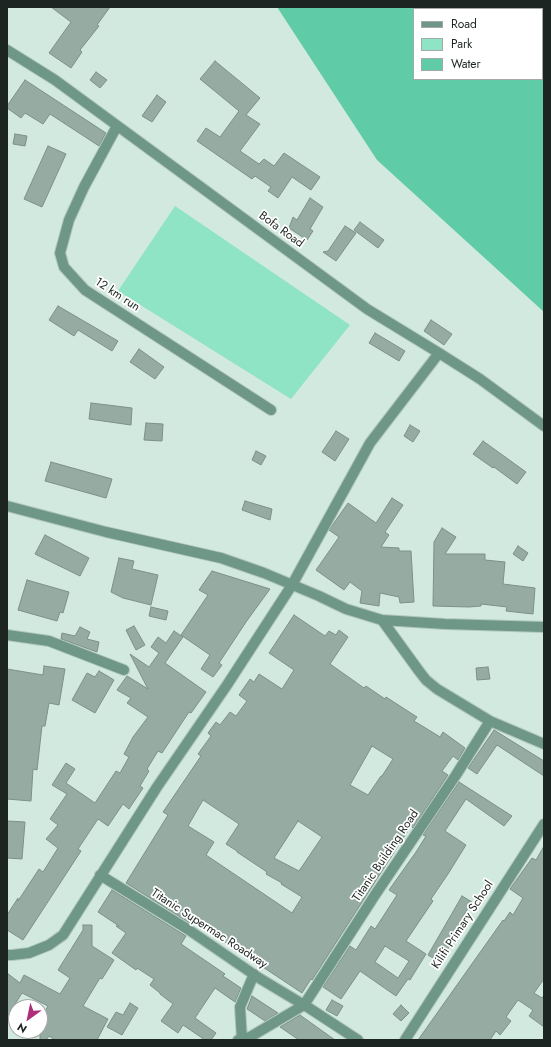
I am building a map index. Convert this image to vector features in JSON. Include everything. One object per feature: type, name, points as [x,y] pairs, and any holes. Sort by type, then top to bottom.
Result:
[{"type":"street","name":"Bofa Road","points":[[7,50],[54,80],[367,309],[480,380],[544,426]]},
{"type":"street","name":"12 km run","points":[[117,126],[68,220],[60,252],[64,267],[85,290],[271,410]]},
{"type":"street","points":[[7,955],[29,953],[49,945],[63,935],[156,786],[227,685],[292,585],[370,443],[439,353]]},
{"type":"street","points":[[7,506],[106,532],[221,558],[292,585],[346,609],[382,620],[445,624],[544,627]]},
{"type":"street","points":[[382,620],[426,680],[437,689],[490,721],[544,744]]},
{"type":"street","points":[[7,635],[49,641],[124,670]]},
{"type":"street","name":"Titanic Building Road","points":[[304,1005],[490,721]]},
{"type":"street","name":"Kilifi Primary School","points":[[405,1040],[544,824]]},
{"type":"street","name":"Titanic Supermac Roadway","points":[[100,875],[189,930],[254,974],[358,1040]]},
{"type":"street","points":[[254,974],[240,1007],[240,1040],[250,1037],[304,1005]]},
{"type":"green space","points":[[175,206],[350,325],[291,399],[118,291]]},
{"type":"water","points":[[277,7],[544,7],[544,312],[377,160]]},
{"type":"building","points":[[51,7],[110,7],[97,25],[99,26],[80,50],[82,52],[71,68],[49,53],[71,22]]},
{"type":"building","points":[[215,61],[260,98],[246,115],[260,124],[240,151],[259,164],[264,159],[274,166],[284,153],[320,177],[311,190],[292,177],[278,198],[268,191],[271,187],[255,176],[252,179],[197,141],[206,128],[220,137],[239,111],[200,79]]},
{"type":"building","points":[[96,72],[107,80],[100,88],[90,80]]},
{"type":"building","points":[[25,80],[106,133],[99,146],[50,114],[43,124],[25,113],[21,118],[7,108]]},
{"type":"building","points":[[157,95],[166,102],[152,122],[142,116]]},
{"type":"building","points":[[15,134],[27,136],[25,146],[13,144]]},
{"type":"building","points":[[48,146],[66,154],[42,207],[24,199]]},
{"type":"building","points":[[310,198],[323,207],[310,229],[313,231],[307,240],[289,228],[293,217],[297,220]]},
{"type":"building","points":[[360,222],[384,240],[378,248],[354,230]]},
{"type":"building","points":[[345,226],[356,233],[336,261],[323,252],[328,251]]},
{"type":"building","points":[[58,306],[118,341],[112,351],[78,330],[74,336],[49,320]]},
{"type":"building","points":[[431,320],[452,334],[444,345],[424,331]]},
{"type":"building","points":[[375,333],[405,351],[399,361],[369,343]]},
{"type":"building","points":[[139,349],[164,367],[155,379],[130,362]]},
{"type":"building","points":[[91,403],[132,408],[131,425],[89,419]]},
{"type":"building","points":[[146,423],[163,424],[162,441],[144,440]]},
{"type":"building","points":[[410,425],[420,431],[413,442],[404,436]]},
{"type":"building","points":[[336,431],[349,439],[335,461],[322,452]]},
{"type":"building","points":[[483,441],[526,472],[517,484],[473,454]]},
{"type":"building","points":[[256,451],[266,456],[261,465],[252,460]]},
{"type":"building","points":[[51,462],[112,479],[106,498],[45,481]]},
{"type":"building","points":[[392,498],[403,505],[385,532],[389,535],[381,547],[399,548],[399,551],[411,551],[414,602],[400,603],[399,597],[380,593],[379,606],[360,603],[362,591],[350,582],[344,590],[316,570],[339,537],[329,530],[348,503],[376,523]]},
{"type":"building","points":[[245,501],[272,509],[270,520],[242,510]]},
{"type":"building","points":[[442,528],[456,537],[445,554],[485,554],[485,560],[505,562],[503,584],[535,588],[533,614],[506,611],[507,607],[481,604],[481,606],[469,607],[433,606],[434,542]]},
{"type":"building","points":[[45,535],[89,558],[80,576],[35,554]]},
{"type":"building","points":[[518,546],[528,553],[523,561],[513,554]]},
{"type":"building","points":[[119,558],[134,561],[132,569],[158,575],[151,605],[123,598],[111,592]]},
{"type":"building","points":[[212,571],[270,589],[219,663],[222,665],[213,677],[201,669],[210,655],[181,635],[208,595],[199,590]]},
{"type":"building","points":[[27,580],[69,592],[63,613],[60,612],[57,621],[18,610]]},
{"type":"building","points":[[151,607],[168,611],[166,620],[149,616]]},
{"type":"building","points":[[294,615],[325,636],[329,631],[336,635],[339,630],[348,637],[330,664],[364,688],[366,686],[385,699],[386,697],[417,717],[414,721],[440,737],[443,732],[465,748],[458,760],[453,756],[442,771],[448,775],[413,828],[411,826],[312,980],[311,979],[302,993],[195,922],[193,925],[126,883],[168,815],[163,812],[201,756],[198,754],[211,736],[208,733],[216,722],[220,725],[230,712],[236,716],[247,701],[239,695],[250,679],[254,682],[259,674],[282,689],[294,670],[269,653]],"holes":[[[372,746],[393,759],[368,795],[350,785]],[[203,800],[239,824],[226,844],[267,872],[266,874],[302,897],[292,913],[206,855],[214,842],[188,826]],[[298,821],[322,837],[299,871],[274,858]]]},
{"type":"building","points":[[134,626],[145,645],[136,650],[126,630]]},
{"type":"building","points":[[80,627],[90,632],[87,639],[99,642],[97,652],[61,639],[62,633],[75,636]]},
{"type":"building","points":[[174,631],[183,637],[165,663],[206,692],[191,713],[189,712],[162,753],[158,751],[147,769],[149,771],[140,786],[143,788],[129,809],[123,804],[108,826],[98,819],[78,849],[81,851],[23,940],[7,930],[7,915],[39,869],[43,872],[58,848],[46,839],[58,825],[50,819],[67,794],[52,785],[66,763],[75,769],[66,783],[95,803],[116,771],[120,773],[129,757],[124,754],[133,737],[148,717],[127,703],[131,698],[117,690],[127,676],[148,689],[130,654],[149,667],[159,653],[151,647],[158,637],[166,643]]},
{"type":"building","points":[[44,666],[65,669],[59,705],[49,703],[45,726],[42,726],[37,770],[33,769],[31,801],[7,799],[7,669],[43,675]]},
{"type":"building","points":[[488,667],[490,679],[477,680],[476,668]]},
{"type":"building","points":[[99,671],[114,680],[95,713],[72,700],[87,673],[95,677]]},
{"type":"building","points":[[494,730],[544,761],[544,776],[497,745],[477,774],[468,768]]},
{"type":"building","points":[[459,782],[512,816],[504,826],[466,799],[445,831],[466,845],[431,899],[433,901],[406,941],[426,954],[410,980],[408,979],[396,996],[360,971],[341,999],[323,987],[350,946],[356,950],[371,926],[375,929],[397,895],[389,890],[426,836],[423,835]],"holes":[[[385,946],[409,961],[398,978],[375,962]]]},
{"type":"building","points":[[7,821],[25,822],[22,859],[7,858]]},
{"type":"building","points":[[544,846],[544,979],[534,993],[542,998],[544,995],[544,1027],[529,1016],[533,1010],[518,1000],[506,1017],[511,1021],[500,1035],[496,1031],[490,1040],[418,1040],[503,920],[504,921],[510,912],[513,915],[523,898],[510,889],[532,858],[536,860]]},
{"type":"building","points":[[112,890],[186,936],[181,944],[225,974],[223,976],[241,988],[235,1002],[215,988],[195,1018],[216,1033],[211,1040],[205,1040],[183,1025],[178,1033],[161,1021],[173,1004],[150,985],[154,979],[137,968],[136,970],[112,953],[126,933],[116,926],[119,926],[98,912]]},
{"type":"building","points":[[462,896],[472,902],[462,918],[465,920],[440,962],[428,955]]},
{"type":"building","points":[[83,925],[92,925],[92,946],[114,960],[102,979],[100,978],[83,1006],[108,1019],[97,1040],[55,1040],[49,1036],[48,1037],[48,999],[34,999],[22,993],[18,999],[8,999],[7,1017],[7,973],[20,983],[24,975],[60,994],[70,978],[58,970],[83,930]]},
{"type":"building","points":[[252,996],[278,1013],[265,1021],[247,1009]]},
{"type":"building","points":[[332,1000],[343,1006],[337,1016],[326,1010]]},
{"type":"building","points":[[130,1003],[138,1008],[122,1035],[107,1027],[116,1012],[123,1015]]},
{"type":"building","points":[[401,1005],[409,1013],[401,1021],[393,1014]]},
{"type":"building","points":[[300,1015],[335,1040],[299,1040],[280,1027]]}]
